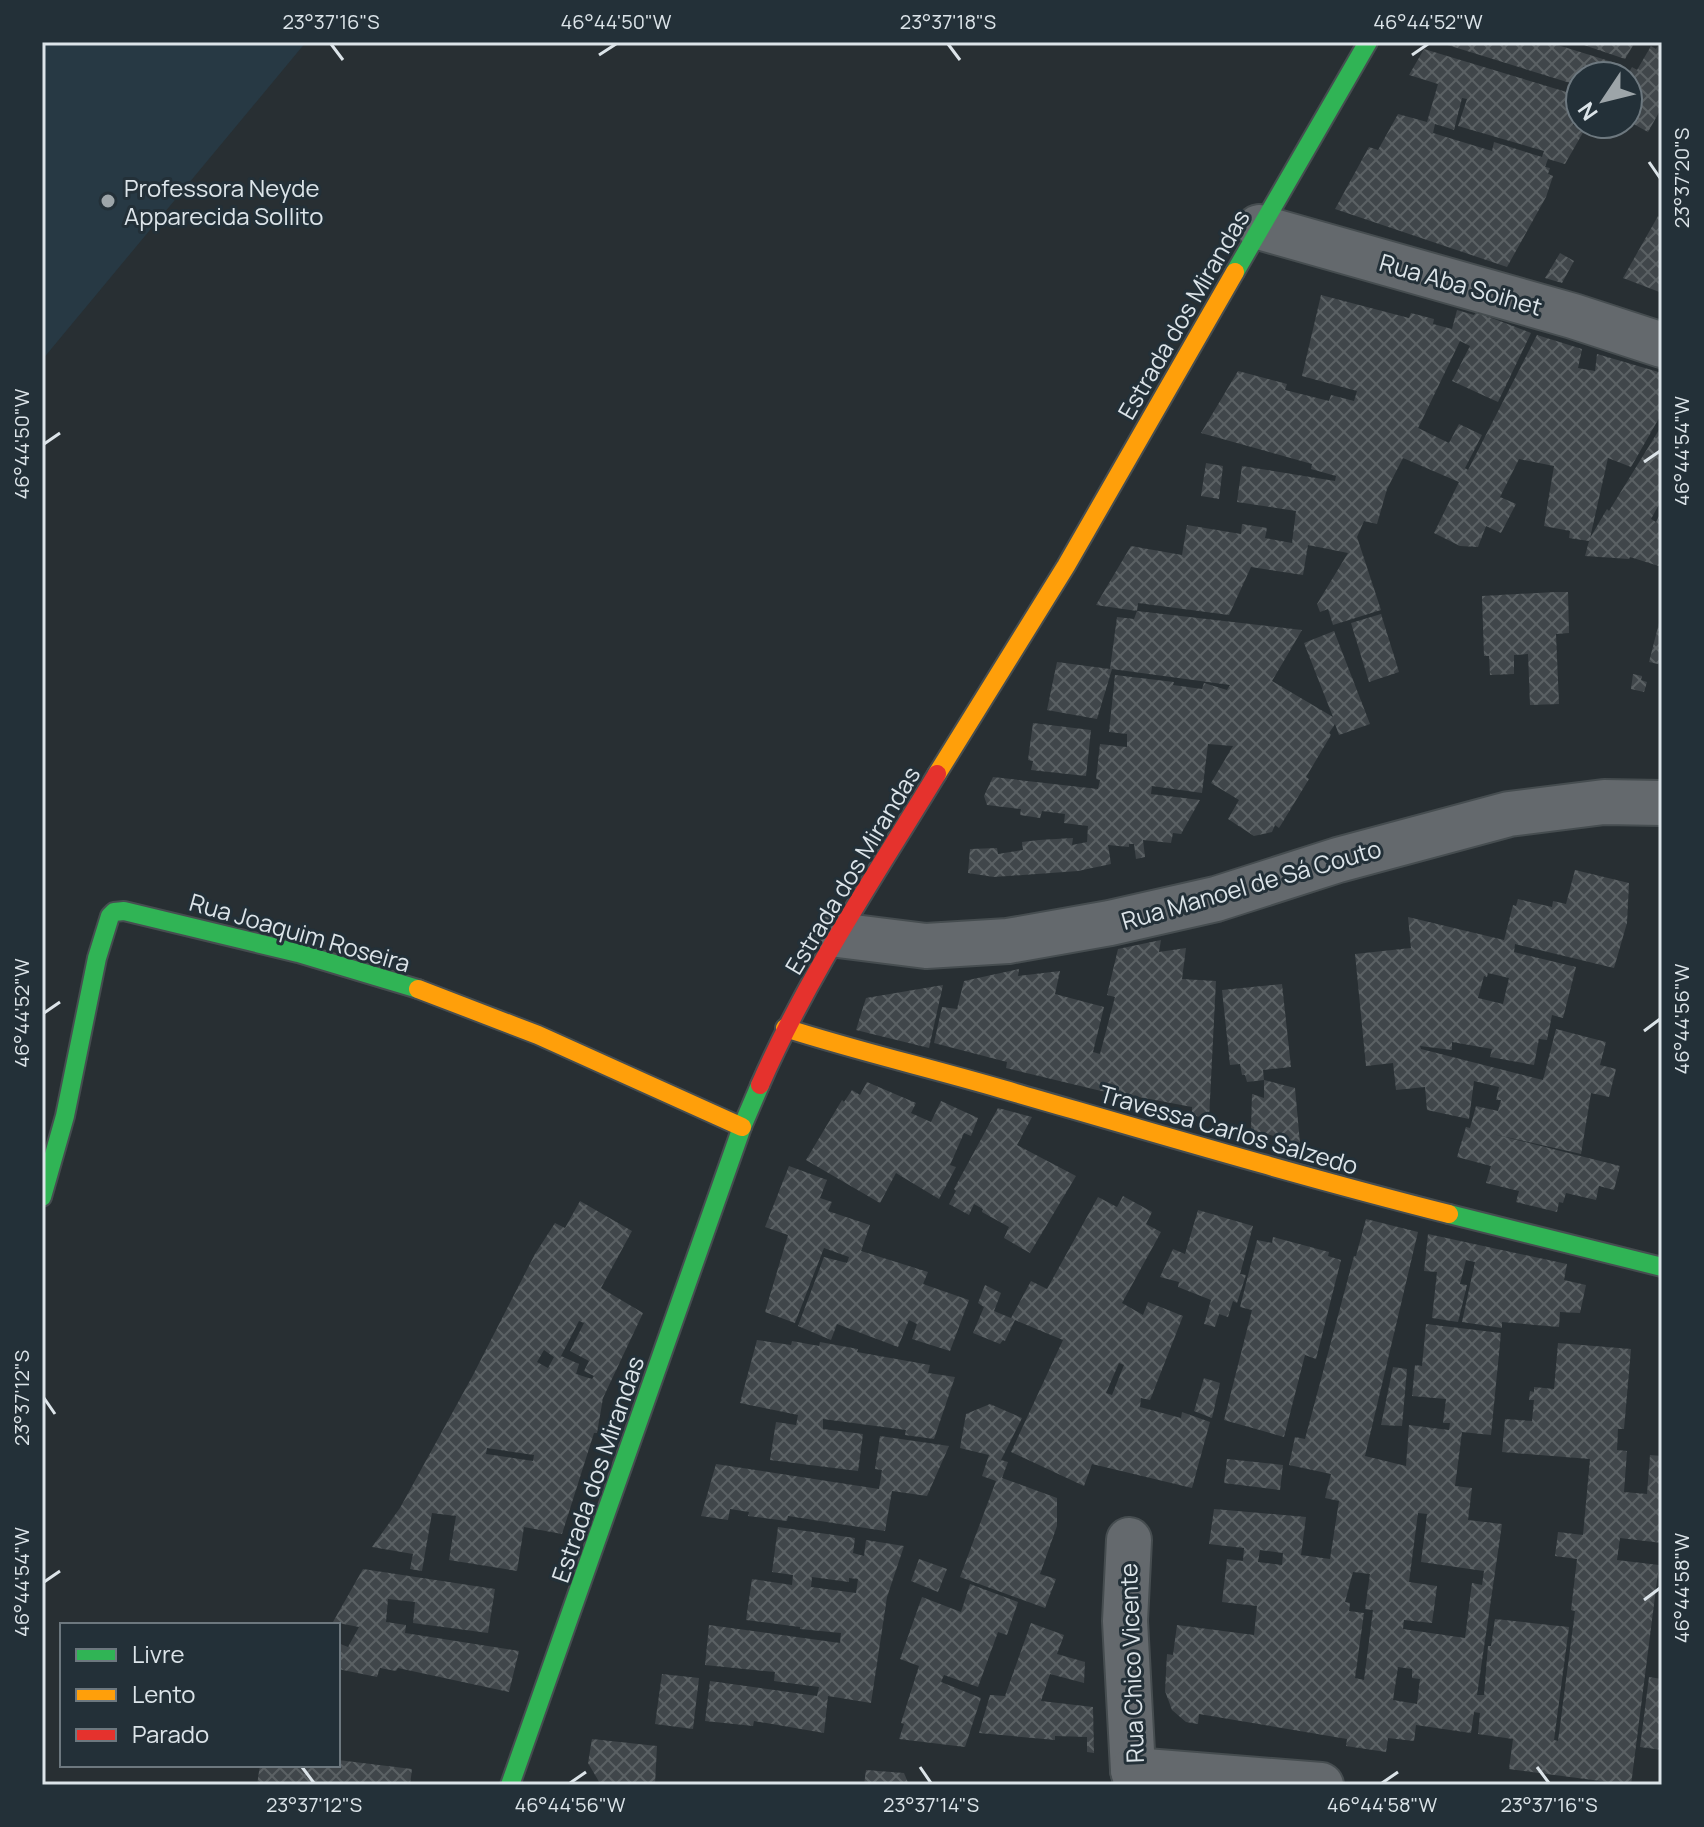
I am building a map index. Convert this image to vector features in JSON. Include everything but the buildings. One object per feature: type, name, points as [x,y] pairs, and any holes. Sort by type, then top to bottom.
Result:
[{"type":"street","name":"Estrada dos Mirandas","points":[[520,1777],[535,1719],[742,1127],[785,1028],[838,935],[1066,566],[1368,42]]},
{"type":"street","name":"Rua Aba Soihet","points":[[1259,227],[1558,311],[1662,345]]},
{"type":"street","name":"Rua Manoel de Sá Couto","points":[[838,935],[926,946],[1008,941],[1110,923],[1216,899],[1338,860],[1509,814],[1604,802],[1662,805]]},
{"type":"street","name":"Rua Joaquim Roseira","points":[[42,1197],[65,1116],[107,923],[114,912],[124,911],[211,929],[466,1005],[543,1036],[742,1127]]},
{"type":"street","name":"Travessa Carlos Salzedo","points":[[785,1028],[1326,1183],[1662,1267]]},
{"type":"street","name":"Rua Chico Vicente","points":[[1129,1540],[1125,1621],[1135,1777]]},
{"type":"street","points":[[1135,1777],[1321,1785]]},
{"type":"shaded area","name":"Professora Neyde Apparecida Sollito","points":[[42,42],[306,42],[42,360]]},
{"type":"traffic: fast","points":[[1235,272],[1368,42]]},
{"type":"traffic: fast","points":[[42,1197],[65,1116],[97,958],[114,912],[124,911],[298,953],[418,989]]},
{"type":"traffic: fast","points":[[510,1785],[742,1127],[760,1085]]},
{"type":"traffic: fast","points":[[1449,1214],[1662,1267]]},
{"type":"traffic: slow","points":[[937,774],[1066,566],[1235,272]]},
{"type":"traffic: slow","points":[[418,989],[538,1035],[742,1127]]},
{"type":"traffic: slow","points":[[785,1028],[1449,1214]]},
{"type":"traffic: jam","points":[[760,1085],[821,965],[937,774]]},
{"type":"place","name":"Professora Neyde Apparecida Sollito","points":[[108,201]]}]
